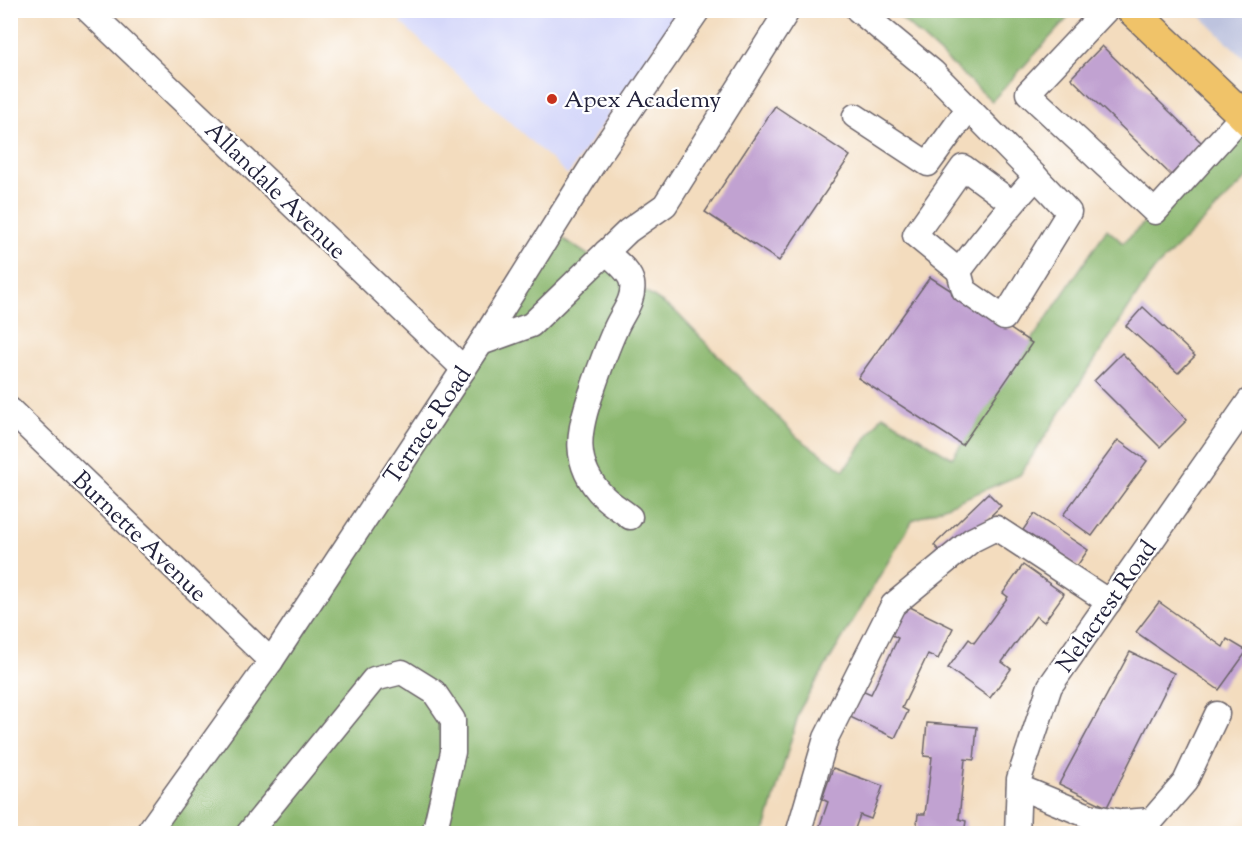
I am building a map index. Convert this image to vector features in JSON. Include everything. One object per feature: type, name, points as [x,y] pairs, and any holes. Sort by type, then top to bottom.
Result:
[{"type":"main road","points":[[1132,10],[1246,119]]},
{"type":"street","name":"Allandale Avenue","points":[[87,10],[464,369]]},
{"type":"street","name":"Terrace Road","points":[[147,834],[271,661],[481,343],[595,161],[698,10]]},
{"type":"street","points":[[481,343],[531,325],[628,231],[665,205],[788,10]]},
{"type":"street","points":[[858,10],[933,72],[1069,212],[1004,318],[964,290],[960,271],[915,236],[963,167],[1012,203]]},
{"type":"street","points":[[1106,10],[1028,93],[1155,212],[1246,119]]},
{"type":"street","points":[[855,116],[928,164],[968,109]]},
{"type":"street","points":[[960,271],[1012,203],[1036,177]]},
{"type":"street","points":[[606,252],[626,271],[632,281],[633,295],[615,329],[583,416],[579,437],[580,455],[587,474],[604,497],[630,517]]},
{"type":"street","name":"Nelacrest Road","points":[[1017,834],[1019,779],[1050,686],[1250,400]]},
{"type":"street","name":"Burnette Avenue","points":[[10,410],[271,661]]},
{"type":"street","points":[[798,834],[826,738],[893,605],[972,540],[996,528],[1109,602]]},
{"type":"street","points":[[248,834],[374,679],[402,672],[434,692],[453,720],[453,752],[434,834]]},
{"type":"street","points":[[1019,788],[1089,816],[1123,822],[1152,820],[1185,782],[1217,714]]},
{"type":"shaded area","name":"Apex Academy","points":[[408,11],[679,11],[568,175],[401,23]]},
{"type":"shaded area","points":[[1195,11],[1249,11],[1249,63]]},
{"type":"green space","points":[[893,11],[1074,11],[992,101]]},
{"type":"green space","points":[[1249,122],[1249,176],[1153,271],[1020,475],[913,520],[800,709],[764,833],[147,834],[551,231],[675,311],[797,437],[844,470],[883,415],[952,458],[1107,229],[1123,243]]},
{"type":"building","points":[[1102,46],[1202,143],[1171,175],[1071,78]]},
{"type":"building","points":[[775,106],[850,156],[779,261],[705,212]]},
{"type":"building","points":[[930,277],[1032,343],[962,445],[858,378]]},
{"type":"building","points":[[1143,307],[1195,356],[1178,373],[1126,326]]},
{"type":"building","points":[[1122,353],[1187,420],[1160,447],[1094,381]]},
{"type":"building","points":[[1118,440],[1147,461],[1092,536],[1063,515]]},
{"type":"building","points":[[988,493],[1001,506],[946,558],[934,545]]},
{"type":"building","points":[[1034,514],[1088,550],[1077,566],[1023,530]]},
{"type":"building","points":[[1023,565],[1064,594],[1044,622],[1036,616],[1002,662],[1011,669],[990,698],[948,668],[969,639],[974,643],[1008,597],[1003,593]]},
{"type":"building","points":[[1159,602],[1223,647],[1227,639],[1247,651],[1219,690],[1136,632]]},
{"type":"building","points":[[906,605],[953,628],[938,659],[928,654],[902,708],[908,711],[895,738],[850,717],[862,690],[871,694],[898,638],[892,635]]},
{"type":"building","points":[[1130,652],[1174,673],[1107,807],[1059,784]]},
{"type":"building","points":[[927,723],[977,727],[974,760],[965,759],[959,819],[966,821],[964,834],[916,834],[918,814],[925,814],[932,757],[924,756]]},
{"type":"building","points":[[833,768],[883,786],[871,819],[860,815],[853,834],[817,834],[828,802],[822,799]]},
{"type":"place","name":"Apex Academy","points":[[552,99]]}]
